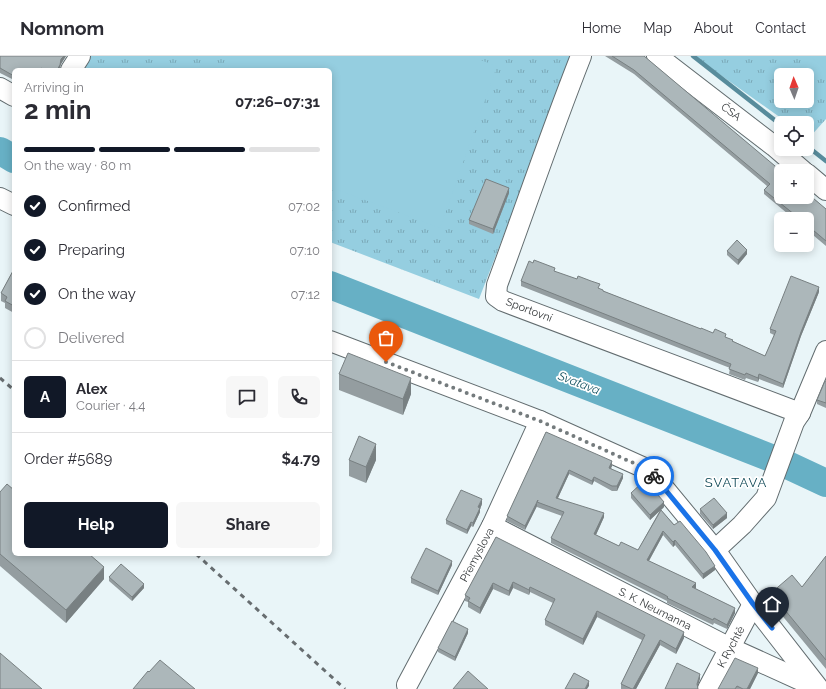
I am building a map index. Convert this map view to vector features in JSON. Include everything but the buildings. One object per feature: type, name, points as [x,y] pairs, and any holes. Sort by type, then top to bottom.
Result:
[{"type":"street","points":[[72,68],[80,56]]},
{"type":"street","name":"Sportovní","points":[[581,56],[556,120],[497,285],[496,296],[503,301],[797,418]]},
{"type":"street","name":"ČSA","points":[[657,56],[774,146],[795,164]]},
{"type":"street","points":[[0,88],[12,95]]},
{"type":"street","points":[[814,180],[826,190]]},
{"type":"street","points":[[0,198],[12,204]]},
{"type":"street","points":[[332,342],[540,421],[649,470],[715,550],[753,604]]},
{"type":"street","points":[[715,550],[742,525],[766,498],[797,418],[826,351]]},
{"type":"street","name":"Přemyslova","points":[[407,685],[492,526],[540,421]]},
{"type":"street","name":"S. K. Neumanna","points":[[492,526],[730,648],[819,689],[753,604]]},
{"type":"street","name":"K Rychtě","points":[[708,689],[753,604]]},
{"type":"green space","points":[[90,56],[573,56],[479,299],[332,243],[332,68],[82,68]]},
{"type":"green space","points":[[232,56],[469,56],[497,66],[440,228],[332,188],[332,68],[228,68]]},
{"type":"green space","points":[[694,56],[826,56],[826,119],[814,132],[814,116],[778,116]]},
{"type":"green space","points":[[810,56],[826,56],[826,70]]},
{"type":"waterway","points":[[693,56],[774,120]]},
{"type":"waterway","name":"Svatava","points":[[0,151],[12,158]]},
{"type":"waterway","points":[[814,152],[826,161]]},
{"type":"waterway","name":"Svatava","points":[[332,286],[781,462],[826,483]]},
{"type":"railway","points":[[0,378],[12,388]]},
{"type":"railway","points":[[198,556],[345,689]]},
{"type":"way so far","points":[[386,362],[540,421],[649,470],[654,476]]},
{"type":"district","name":"SVATAVA","points":[[736,482]]},
{"type":"route","points":[[654,476],[715,550],[772,628]]}]
